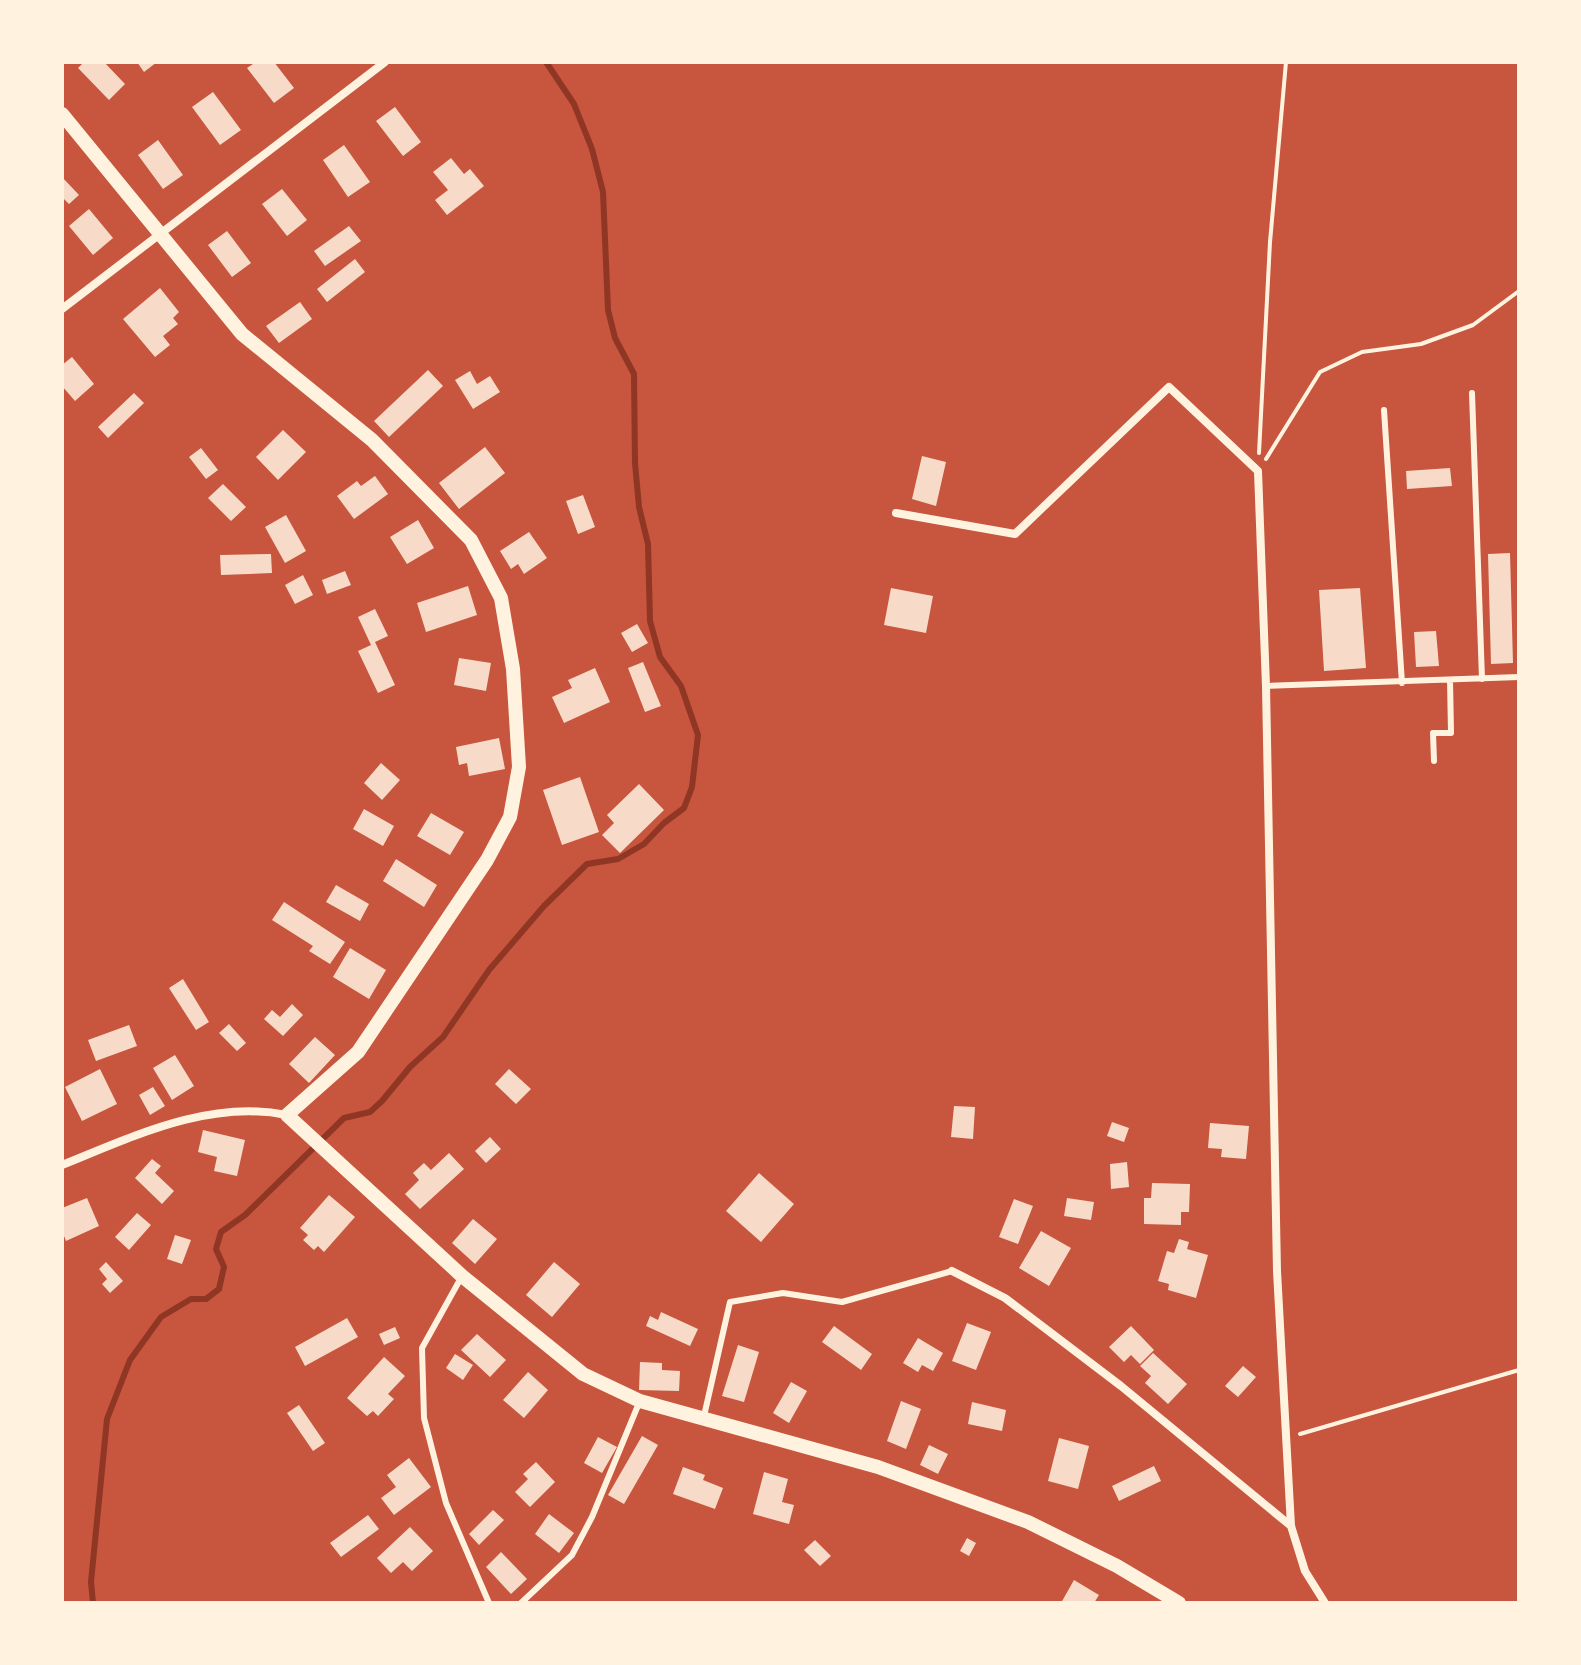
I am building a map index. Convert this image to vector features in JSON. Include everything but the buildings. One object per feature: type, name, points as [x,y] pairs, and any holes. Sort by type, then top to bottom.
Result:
[{"type":"street","points":[[62,309],[385,62]]},
{"type":"street","points":[[62,114],[242,334],[372,440],[471,540],[501,598],[513,669],[519,767],[510,817],[487,860],[358,1052],[292,1120]]},
{"type":"street","points":[[896,513],[1015,534],[1169,387],[1258,471],[1266,686],[1277,1271],[1291,1526],[1305,1571],[1325,1603]]},
{"type":"street","points":[[62,1165],[141,1133],[188,1119],[263,1110],[292,1120],[462,1276],[583,1374],[640,1401],[878,1467],[1028,1522],[1117,1566],[1179,1603]]},
{"type":"street","points":[[952,1271],[1005,1298],[1121,1386],[1291,1526]]},
{"type":"lane","points":[[1472,393],[1482,679]]},
{"type":"lane","points":[[1384,410],[1402,683]]},
{"type":"lane","points":[[1266,686],[1519,677]]},
{"type":"lane","points":[[1434,761],[1433,733],[1451,733],[1450,680]]},
{"type":"lane","points":[[704,1420],[730,1302],[783,1293],[842,1302],[952,1271]]},
{"type":"lane","points":[[462,1276],[422,1348],[424,1418],[446,1503],[489,1603]]},
{"type":"lane","points":[[521,1603],[572,1555],[592,1517],[640,1401]]},
{"type":"path","points":[[1258,471],[1270,242],[1286,62]]},
{"type":"path","points":[[1258,471],[1320,372],[1362,352],[1421,344],[1473,325],[1519,291]]},
{"type":"path","points":[[1286,1438],[1519,1370]]},
{"type":"waterway","points":[[93,1603],[91,1582],[107,1419],[130,1360],[161,1317],[191,1299],[206,1299],[219,1289],[224,1267],[216,1249],[221,1232],[245,1215],[344,1118],[370,1112],[382,1101],[410,1067],[443,1037],[489,970],[544,906],[587,864],[618,859],[644,844],[684,808],[692,787],[698,735],[681,686],[660,657],[650,621],[648,544],[639,507],[635,463],[634,374],[615,338],[608,310],[603,192],[592,149],[574,104],[546,62]]}]
